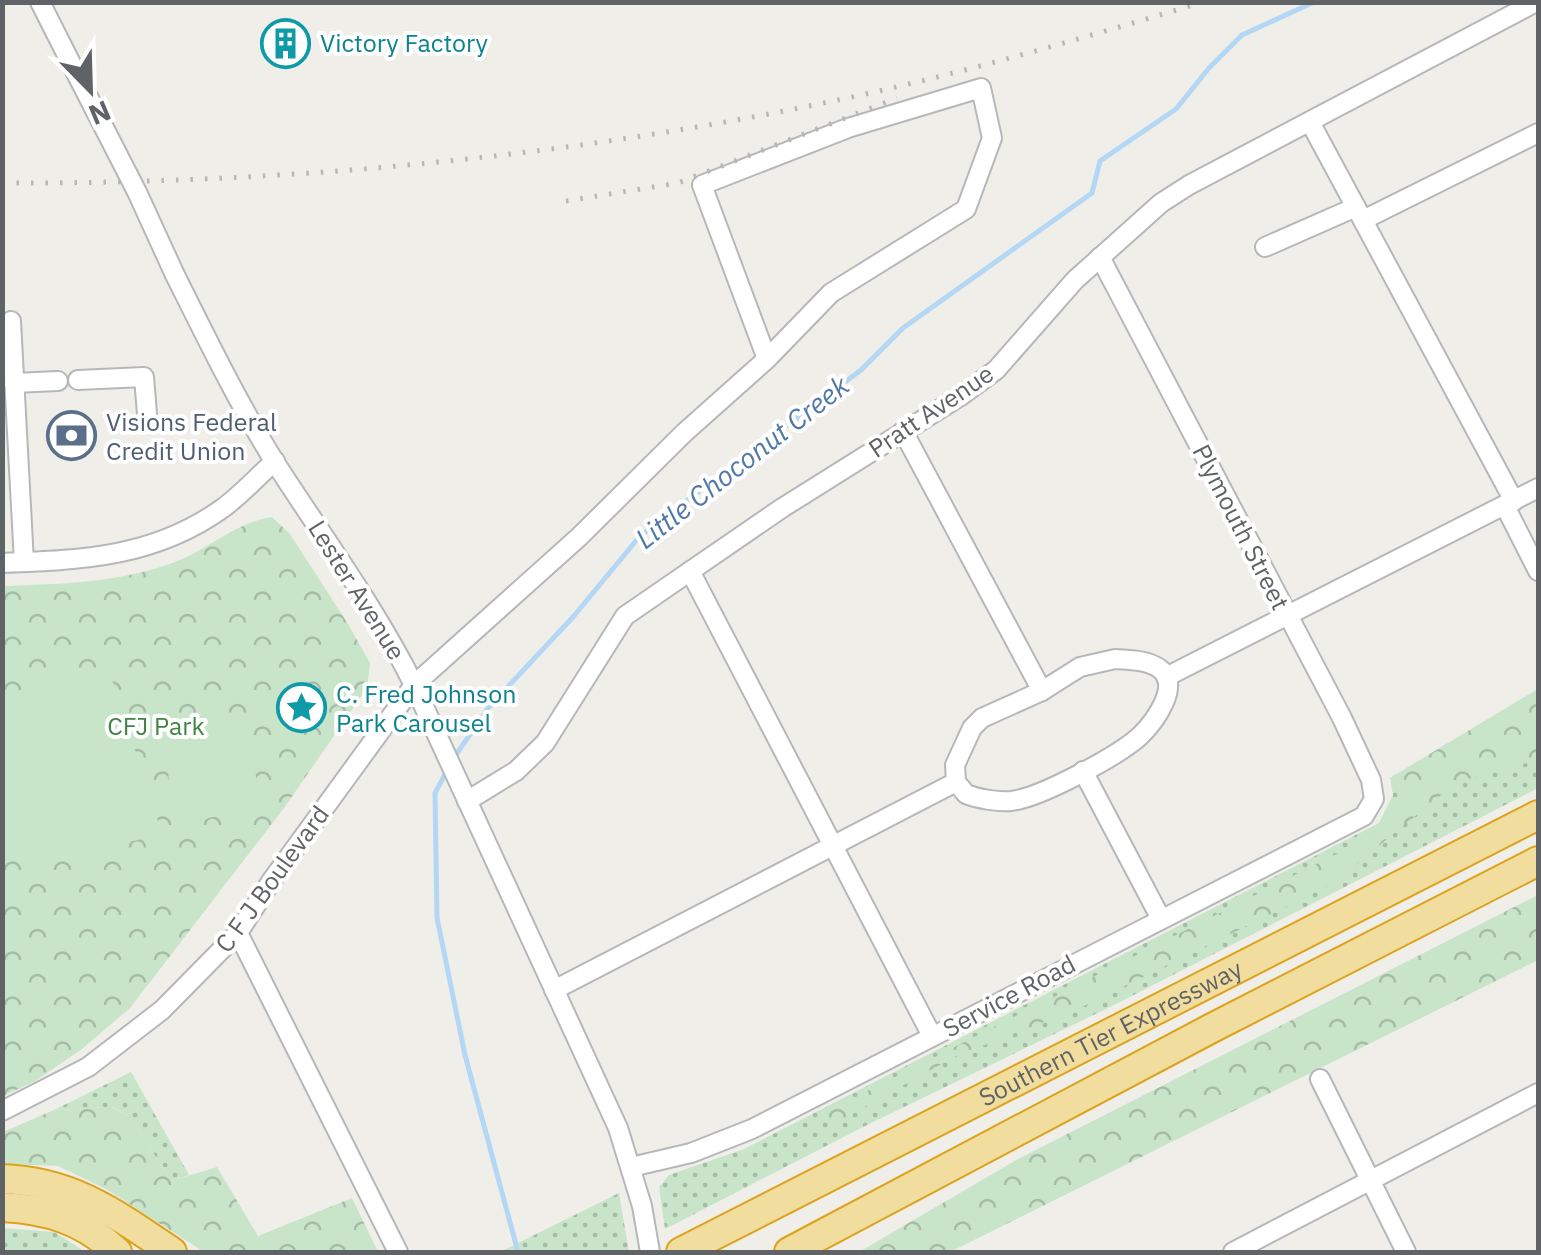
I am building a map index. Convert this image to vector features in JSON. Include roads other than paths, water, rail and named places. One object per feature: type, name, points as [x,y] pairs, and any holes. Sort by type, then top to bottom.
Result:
[{"type":"highway","name":"Southern Tier Expressway","points":[[682,1252],[1538,815]]},
{"type":"highway","name":"Southern Tier Expressway","points":[[789,1252],[1538,861]]},
{"type":"highway","points":[[2,1179],[28,1180],[85,1196],[172,1252]]},
{"type":"highway","points":[[2,1207],[54,1213],[98,1234],[117,1252]]},
{"type":"street","name":"Lester Avenue","points":[[40,2],[228,382],[389,636],[414,684],[618,1128],[631,1166],[650,1252]]},
{"type":"street","name":"Pratt Avenue","points":[[465,795],[516,771],[545,743],[626,616],[996,370],[1074,280],[1175,194],[1536,2]]},
{"type":"street","name":"C F J Boulevard","points":[[2,1110],[88,1068],[162,1010],[238,933],[414,684],[579,537],[684,433],[767,359],[831,293],[966,209],[992,138],[981,88],[848,128],[702,185],[767,359]]},
{"type":"street","points":[[1310,122],[1509,503],[1538,571]]},
{"type":"street","points":[[1265,247],[1360,214],[1538,134]]},
{"type":"street","name":"Plymouth Street","points":[[1100,258],[1349,734],[1371,780],[1374,799]]},
{"type":"street","points":[[10,321],[24,562]]},
{"type":"street","points":[[78,380],[144,377],[147,414]]},
{"type":"street","points":[[14,383],[58,381]]},
{"type":"street","points":[[904,431],[1042,691]]},
{"type":"street","points":[[2,563],[118,555],[170,539],[224,508],[275,461]]},
{"type":"street","points":[[1166,676],[1538,488]]},
{"type":"street","points":[[690,571],[932,1036]]},
{"type":"street","points":[[1116,658],[1138,660],[1166,676],[1168,691],[1156,716],[1139,737],[1048,789],[1011,801],[971,797],[956,782],[955,765],[972,728],[982,718],[1042,691],[1080,667],[1116,658]]},
{"type":"street","points":[[1083,771],[1160,917]]},
{"type":"street","points":[[554,990],[956,782]]},
{"type":"street","name":"Service Road","points":[[631,1166],[691,1153],[752,1129],[1364,816],[1374,799]]},
{"type":"street","points":[[238,933],[398,1252]]},
{"type":"street","points":[[1320,1079],[1406,1252]]},
{"type":"street","points":[[1233,1252],[1538,1093]]},
{"type":"waterway","name":"Little Choconut Creek","points":[[453,759],[489,707],[573,617],[640,536],[861,370],[903,328],[1092,193],[1100,161],[1176,109],[1242,35],[1314,2]]},
{"type":"waterway","name":"Little Choconut Creek","points":[[448,769],[435,793],[437,918],[465,1055],[518,1252]]},
{"type":"railway","points":[[2,183],[323,172],[430,163],[642,136],[896,87],[1203,2]]},
{"type":"railway","points":[[566,201],[678,183],[897,98]]},
{"type":"place","name":"Victory Factory","points":[[285,43]]},
{"type":"place","name":"Visions Federal Credit Union","points":[[71,436]]},
{"type":"place","name":"C. Fred Johnson Park Carousel","points":[[301,708]]},
{"type":"park label","name":"CFJ Park","points":[[156,726]]}]
